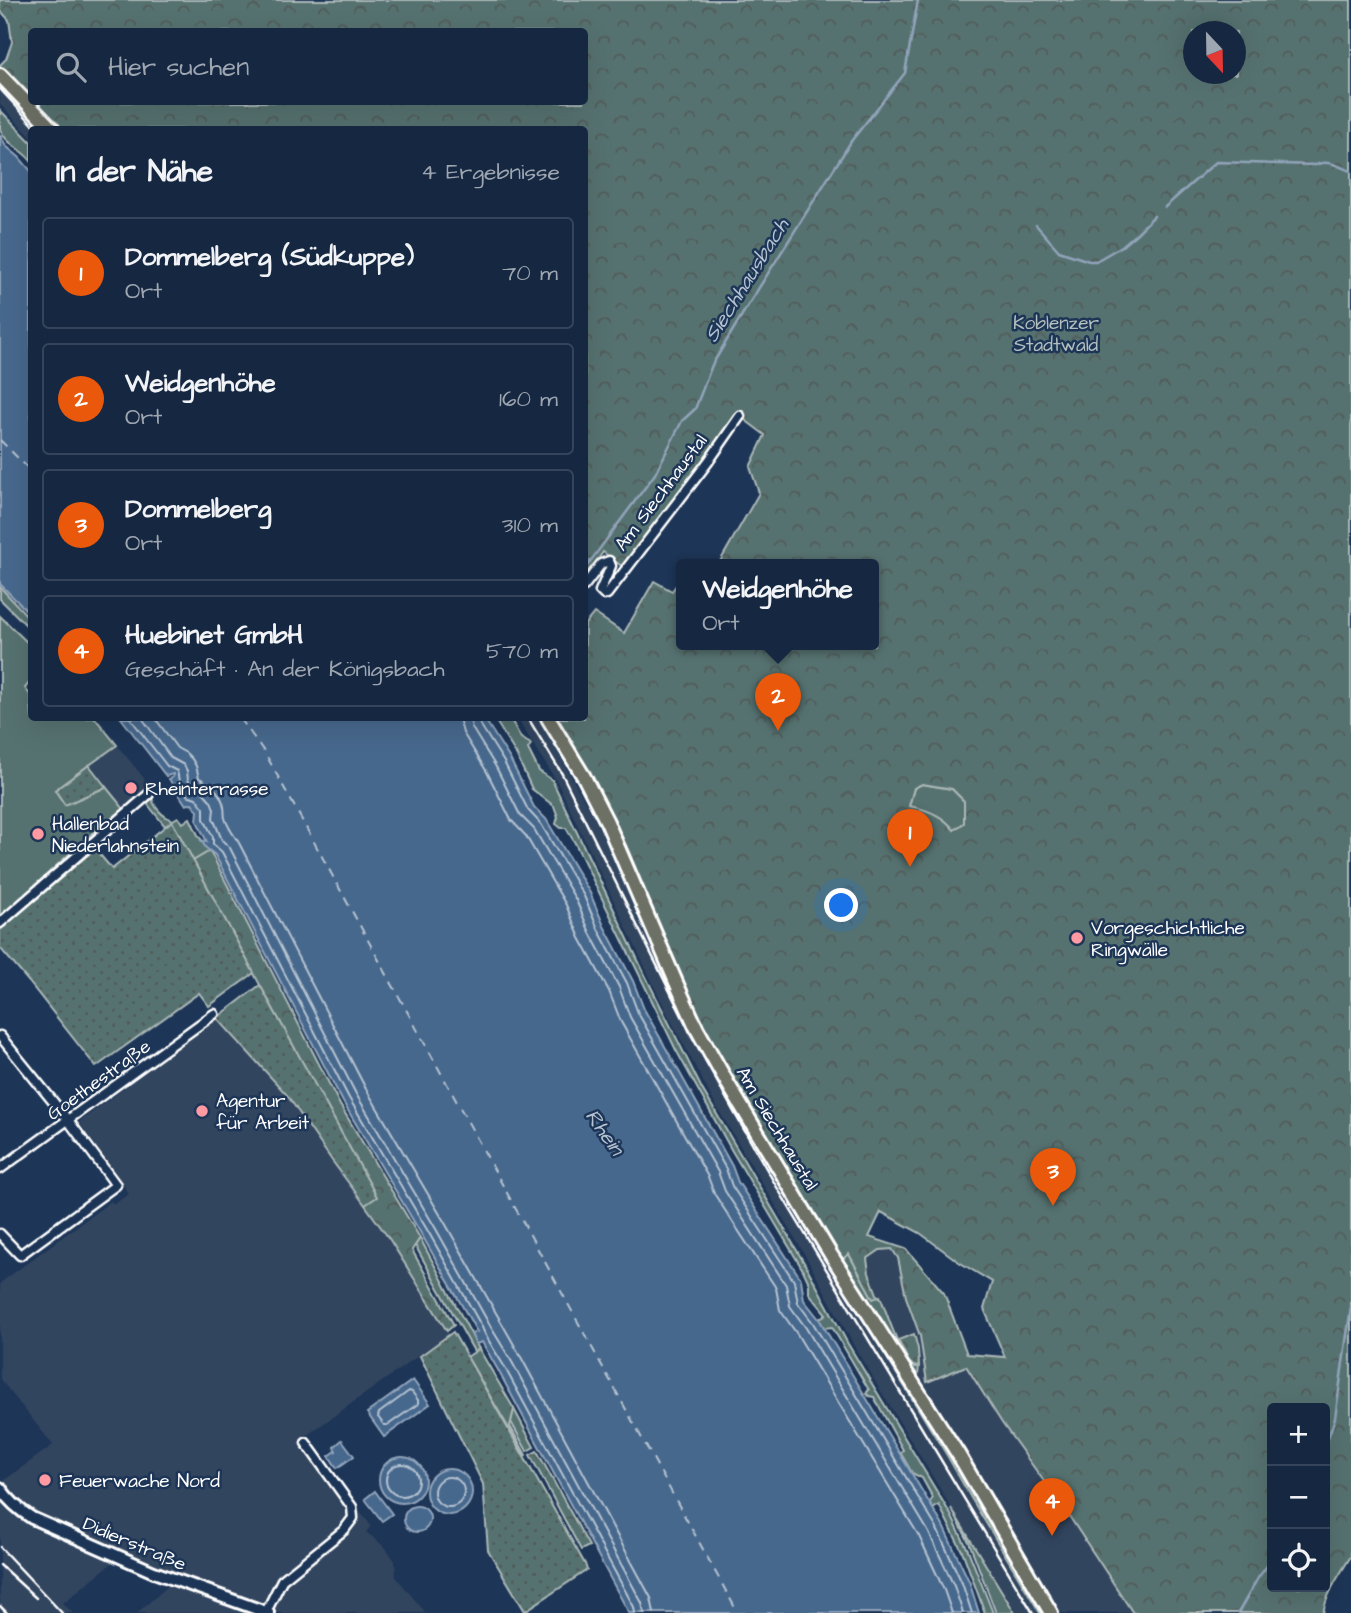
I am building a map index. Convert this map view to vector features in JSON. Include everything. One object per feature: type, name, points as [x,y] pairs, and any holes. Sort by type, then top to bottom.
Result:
[{"type":"main road","points":[[0,75],[28,104]]},
{"type":"main road","points":[[29,105],[49,126]]},
{"type":"main road","name":"Am Siechhaustal","points":[[550,721],[584,776],[607,822],[703,1040],[831,1255],[958,1454],[1051,1613]]},
{"type":"street","name":"Am Siechhaustal","points":[[588,581],[602,563],[609,561],[611,566],[600,591],[604,596],[607,594],[708,462],[740,415]]},
{"type":"street","points":[[0,923],[149,794]]},
{"type":"street","name":"Goethestraße","points":[[0,1169],[214,1014]]},
{"type":"street","points":[[0,1036],[116,1185],[20,1255],[0,1234]]},
{"type":"street","points":[[267,1613],[282,1580],[344,1530],[354,1518],[352,1507],[306,1443]]},
{"type":"street","name":"Didierstraße","points":[[0,1488],[9,1500],[32,1518],[154,1572],[267,1613]]},
{"type":"shaded area","points":[[0,85],[40,126],[28,126],[28,134],[0,104]]},
{"type":"shaded area","points":[[519,721],[541,721],[598,825],[717,1076],[1040,1613],[1015,1613],[859,1355],[805,1255],[716,1106],[667,1013],[557,782]]},
{"type":"shaded area","points":[[117,745],[144,778],[146,791],[124,809],[89,765]]},
{"type":"shaded area","points":[[217,1018],[287,1095],[390,1240],[449,1334],[306,1436],[371,1526],[366,1532],[386,1548],[395,1561],[396,1577],[426,1613],[137,1613],[167,1587],[176,1575],[119,1551],[112,1563],[63,1603],[73,1613],[0,1613],[0,1478],[3,1481],[53,1445],[0,1379],[0,1283],[111,1201],[114,1204],[129,1194],[79,1122]]},
{"type":"shaded area","points":[[892,1249],[898,1258],[906,1297],[920,1336],[927,1382],[966,1366],[1002,1423],[1071,1519],[1133,1613],[1056,1613],[973,1467],[913,1379],[920,1371],[914,1335],[898,1340],[867,1265],[867,1259],[880,1250]]},
{"type":"green space","name":"Koblenzer Stadtwald","points":[[0,0],[1351,0],[1351,1556],[1331,1590],[1323,1613],[1133,1613],[1071,1519],[1002,1423],[966,1366],[927,1382],[920,1336],[906,1297],[898,1258],[892,1249],[880,1250],[867,1259],[878,1297],[873,1299],[849,1254],[841,1260],[720,1057],[687,992],[627,847],[590,773],[560,721],[588,721],[588,620],[594,613],[624,633],[654,581],[672,591],[676,585],[676,650],[879,650],[879,559],[721,559],[759,493],[750,467],[765,435],[737,414],[623,567],[603,552],[588,574],[588,126],[56,126],[35,105],[588,105],[588,28],[28,28],[28,98],[0,68],[12,42],[9,20],[0,10]],"holes":[[[922,784],[952,789],[964,801],[964,823],[954,830],[945,820],[934,814],[909,806],[914,788]],[[881,1212],[920,1233],[992,1282],[984,1309],[1005,1357],[967,1354],[944,1293],[906,1249],[869,1237]]]},
{"type":"green space","points":[[0,110],[28,139],[28,158],[9,142],[0,128]]},
{"type":"green space","points":[[0,587],[28,617],[28,627],[0,599]]},
{"type":"green space","points":[[0,616],[28,643],[28,684],[25,688],[28,692],[28,721],[97,721],[117,745],[55,790],[65,804],[106,787],[124,809],[88,837],[0,917]]},
{"type":"green space","points":[[496,721],[512,721],[521,738],[531,744],[528,749],[539,771],[552,780],[702,1089],[806,1266],[848,1344],[951,1515],[993,1613],[985,1613],[963,1553],[939,1505],[933,1509],[929,1503],[933,1498],[922,1478],[912,1473],[900,1452],[903,1450],[874,1397],[866,1393],[869,1390],[832,1327],[824,1328],[819,1319],[826,1314],[809,1293],[809,1283],[803,1270],[676,1050],[575,843],[566,828],[556,824],[558,817],[554,806],[532,789],[516,754]]},
{"type":"green space","points":[[89,765],[106,787],[65,805],[55,790]]},
{"type":"green space","points":[[922,784],[952,789],[964,801],[964,823],[954,830],[909,806],[914,788]]},
{"type":"green space","points":[[152,796],[156,808],[166,817],[173,820],[178,817],[183,823],[190,818],[210,851],[193,861],[172,822],[165,826],[145,801]]},
{"type":"green space","points":[[172,821],[254,973],[209,1006],[199,993],[96,1067],[0,948],[0,930],[95,849],[112,869]]},
{"type":"green space","points":[[210,851],[340,1105],[420,1238],[412,1250],[454,1325],[447,1331],[365,1205],[376,1196],[193,861]]},
{"type":"green space","points":[[260,985],[377,1197],[365,1205],[287,1095],[217,1018]]},
{"type":"green space","points":[[717,1076],[938,1434],[1043,1613],[1040,1613]]},
{"type":"green space","points":[[420,1238],[479,1349],[475,1353],[415,1245]]},
{"type":"green space","points":[[849,1254],[873,1298],[880,1296],[894,1334],[909,1361],[915,1367],[919,1366],[918,1376],[915,1378],[842,1260]]},
{"type":"green space","points":[[453,1332],[587,1570],[525,1611],[488,1550],[483,1484],[420,1356]]},
{"type":"green space","points":[[914,1334],[919,1366],[915,1367],[909,1362],[898,1340]]},
{"type":"green space","points":[[479,1349],[514,1409],[510,1426],[525,1456],[467,1357]]},
{"type":"green space","points":[[514,1409],[534,1447],[527,1451],[511,1422]]},
{"type":"green space","points":[[537,1451],[589,1546],[581,1550],[530,1455]]},
{"type":"green space","points":[[951,1508],[1015,1613],[996,1613],[969,1542]]},
{"type":"water","points":[[0,135],[6,146],[28,168],[28,612],[0,584]]},
{"type":"water","name":"Rhein","points":[[123,721],[486,721],[510,759],[534,807],[546,819],[590,893],[644,1009],[732,1166],[738,1182],[801,1279],[804,1300],[819,1319],[942,1524],[969,1581],[979,1613],[629,1613],[498,1370],[482,1342],[476,1344],[471,1334],[477,1332],[343,1102],[215,855],[201,840],[207,842],[197,821],[198,811],[192,803],[186,805],[169,779],[173,774],[166,776]]},
{"type":"water","points":[[413,1380],[430,1404],[384,1437],[367,1413]]},
{"type":"water","points":[[342,1440],[354,1456],[337,1468],[329,1456],[336,1451],[334,1447]]},
{"type":"water","points":[[402,1457],[418,1464],[425,1480],[418,1496],[402,1503],[386,1496],[379,1480],[386,1464]]},
{"type":"water","points":[[449,1469],[465,1476],[472,1492],[465,1508],[449,1515],[433,1508],[426,1492],[433,1476]]},
{"type":"water","points":[[375,1491],[392,1514],[382,1521],[365,1499]]},
{"type":"water","points":[[417,1506],[426,1510],[430,1519],[426,1528],[417,1532],[408,1528],[404,1519],[408,1510]]},
{"type":"waterway","name":"Siechhausbach","points":[[588,565],[655,474],[682,421],[695,409],[712,365],[852,140],[905,73],[918,0]]},
{"type":"waterway","points":[[1165,207],[1216,162],[1325,163],[1351,171]]},
{"type":"waterway","points":[[1036,225],[1059,251],[1096,261],[1122,246],[1154,216]]},
{"type":"waterway","points":[[1330,1432],[1335,1418],[1351,1307]]},
{"type":"waterway","points":[[1238,1613],[1267,1566]]},
{"type":"ferry route","points":[[0,440],[28,468]]},
{"type":"ferry route","points":[[242,721],[265,753],[738,1613]]},
{"type":"railway","points":[[0,89],[34,126]]},
{"type":"railway","points":[[530,721],[562,774],[694,1040],[735,1114],[1033,1613]]},
{"type":"railway","points":[[0,1547],[62,1613]]},
{"type":"railway","points":[[0,1565],[36,1598]]},
{"type":"railway","points":[[0,1606],[7,1613]]},
{"type":"place","name":"Weidgenhöhe","points":[[778,731]]},
{"type":"place","name":"Rheinterrasse","points":[[131,788]]},
{"type":"place","name":"Hallenbad Niederlahnstein","points":[[38,834]]},
{"type":"place","name":"Dommelberg (Südkuppe)","points":[[910,867]]},
{"type":"place","name":"Vorgeschichtliche Ringwälle","points":[[1077,938]]},
{"type":"place","name":"Agentur für Arbeit","points":[[202,1111]]},
{"type":"place","name":"Dommelberg","points":[[1053,1206]]},
{"type":"place","name":"Feuerwache Nord","points":[[45,1480]]},
{"type":"place","name":"Huebinet GmbH","points":[[1052,1536]]}]
